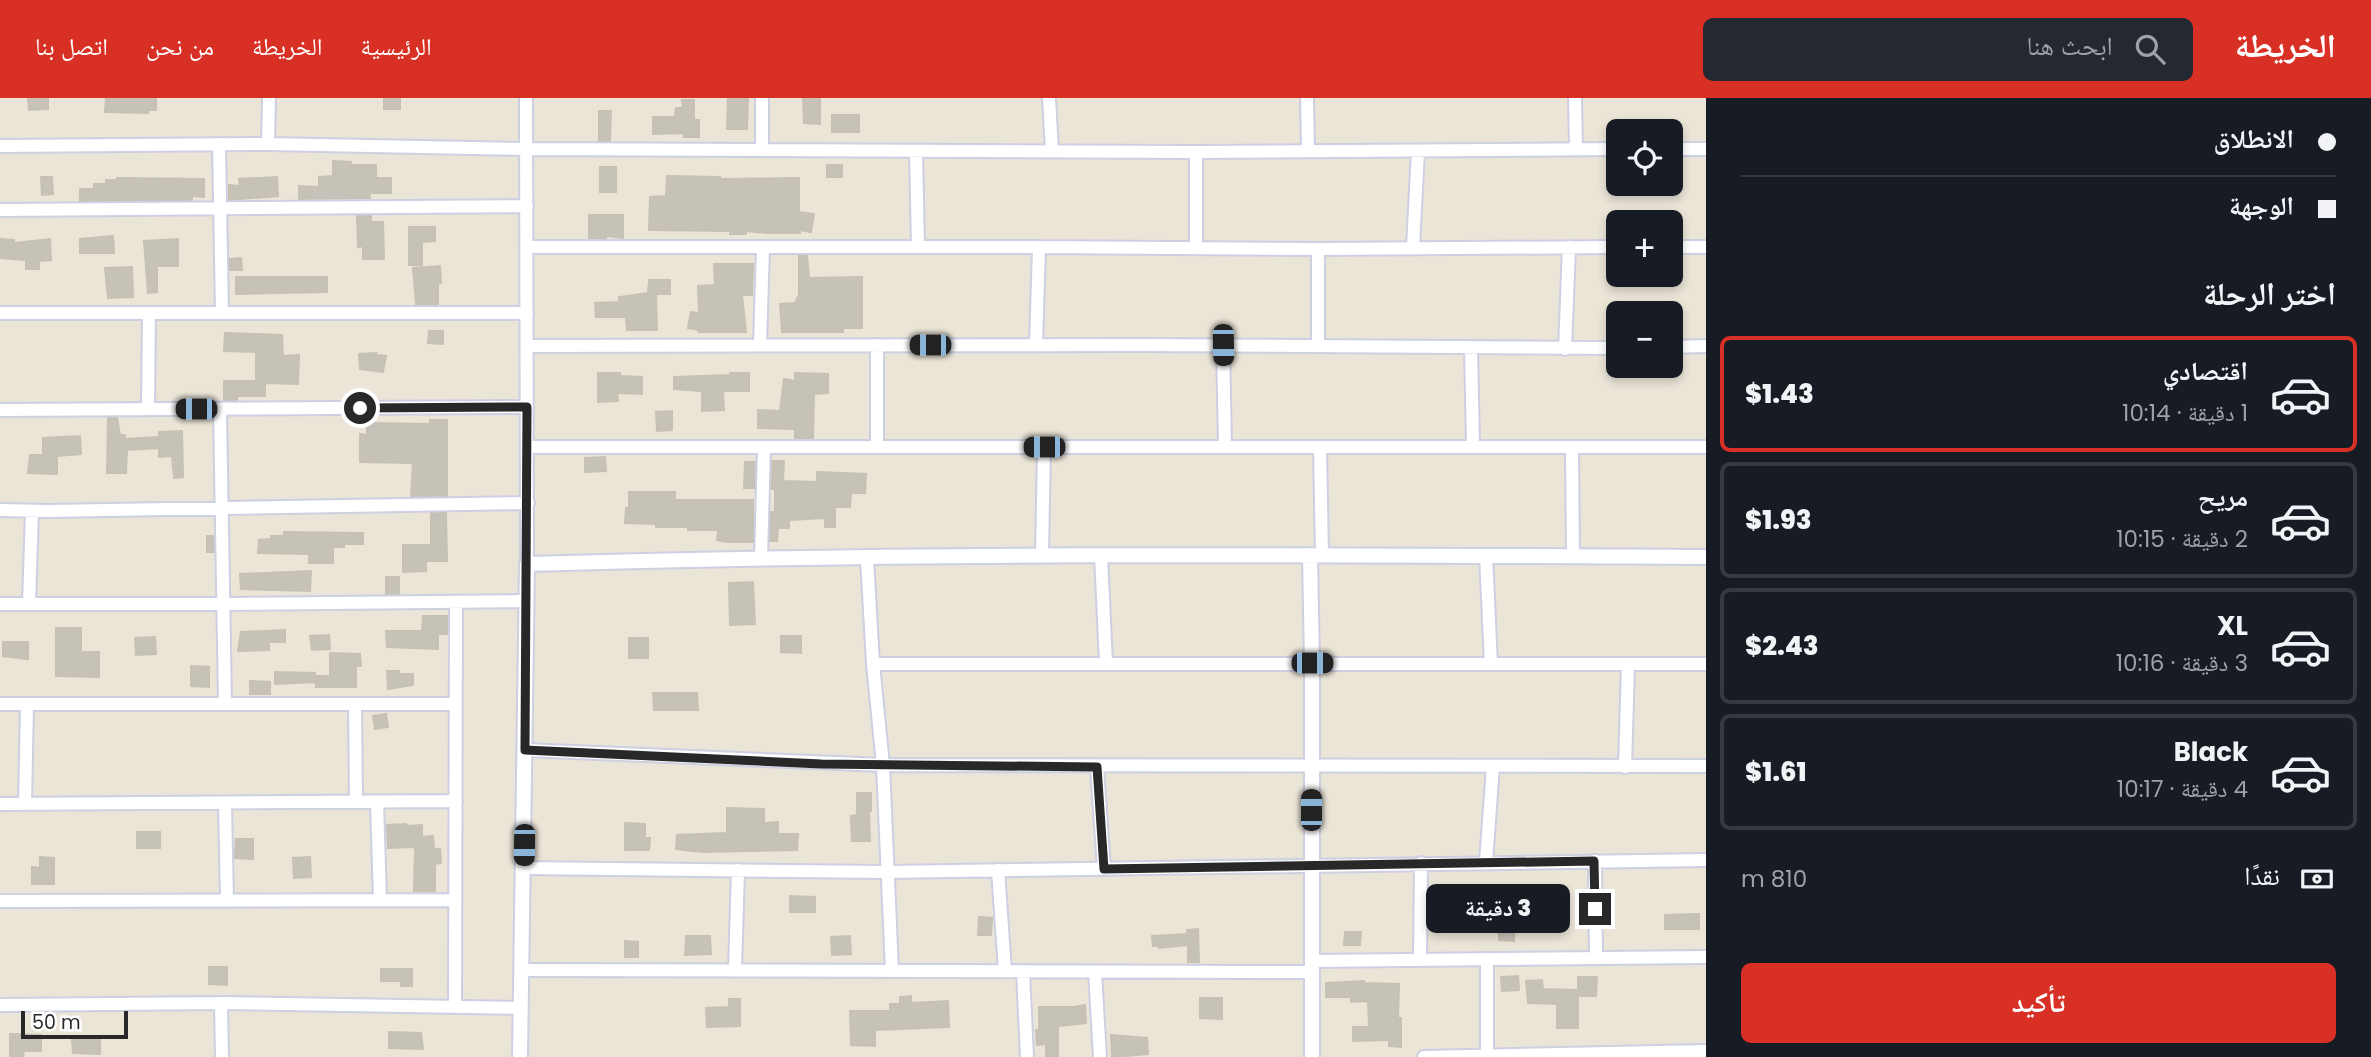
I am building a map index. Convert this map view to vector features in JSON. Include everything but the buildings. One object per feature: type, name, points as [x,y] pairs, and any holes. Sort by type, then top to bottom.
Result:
[{"type":"street","points":[[268,144],[269,98]]},
{"type":"street","points":[[520,1057],[528,503],[527,98]]},
{"type":"street","points":[[762,98],[762,150]]},
{"type":"street","points":[[1049,98],[1052,150]]},
{"type":"street","points":[[1307,98],[1308,150]]},
{"type":"street","points":[[1575,98],[1576,149]]},
{"type":"street","points":[[219,144],[222,313]]},
{"type":"street","points":[[0,146],[268,144],[527,149],[1196,152],[1606,149]]},
{"type":"street","points":[[1683,149],[1706,149]]},
{"type":"street","points":[[1413,247],[1418,150]]},
{"type":"street","points":[[916,151],[918,247]]},
{"type":"street","points":[[1196,152],[1196,248]]},
{"type":"street","points":[[0,210],[527,206]]},
{"type":"street","points":[[527,247],[1606,247]]},
{"type":"street","points":[[760,345],[763,247]]},
{"type":"street","points":[[1036,345],[1039,247]]},
{"type":"street","points":[[1565,349],[1569,247]]},
{"type":"street","points":[[1683,247],[1706,247]]},
{"type":"street","points":[[1318,249],[1318,346]]},
{"type":"street","points":[[0,313],[527,313]]},
{"type":"street","points":[[148,409],[149,313]]},
{"type":"street","points":[[877,345],[877,446]]},
{"type":"street","points":[[1223,345],[1225,447]]},
{"type":"street","points":[[527,346],[1223,345],[1606,348]]},
{"type":"street","points":[[1683,347],[1706,346]]},
{"type":"street","points":[[1471,348],[1474,446]]},
{"type":"street","points":[[0,410],[527,407]]},
{"type":"street","points":[[220,409],[225,704]]},
{"type":"street","points":[[528,447],[1706,447]]},
{"type":"street","points":[[761,558],[764,447]]},
{"type":"street","points":[[1042,555],[1044,447]]},
{"type":"street","points":[[1572,447],[1573,556]]},
{"type":"street","points":[[1312,1057],[1312,663],[1320,448]]},
{"type":"street","points":[[0,510],[528,503]]},
{"type":"street","points":[[29,604],[32,511]]},
{"type":"street","points":[[527,564],[1042,555],[1706,557]]},
{"type":"street","points":[[1101,555],[1106,664]]},
{"type":"street","points":[[1486,556],[1491,664]]},
{"type":"street","points":[[867,558],[873,664],[883,765],[892,971]]},
{"type":"street","points":[[0,604],[527,601]]},
{"type":"street","points":[[454,1006],[456,602]]},
{"type":"street","points":[[873,664],[1706,664]]},
{"type":"street","points":[[1625,766],[1628,665]]},
{"type":"street","points":[[0,704],[455,704]]},
{"type":"street","points":[[25,804],[27,704]]},
{"type":"street","points":[[355,704],[356,802]]},
{"type":"street","points":[[525,750],[883,765],[1706,766]]},
{"type":"street","points":[[1486,862],[1493,766]]},
{"type":"street","points":[[1097,767],[1104,869]]},
{"type":"street","points":[[0,804],[456,801]]},
{"type":"street","points":[[377,802],[380,900]]},
{"type":"street","points":[[225,803],[227,901]]},
{"type":"street","points":[[523,868],[887,872],[1706,860]]},
{"type":"street","points":[[1594,861],[1595,958]]},
{"type":"street","points":[[1420,960],[1421,863]]},
{"type":"street","points":[[735,970],[738,870]]},
{"type":"street","points":[[998,870],[1005,971]]},
{"type":"street","points":[[0,901],[454,900]]},
{"type":"street","points":[[521,970],[1096,972],[1312,967],[1420,960],[1706,957]]},
{"type":"street","points":[[1486,959],[1487,1056]]},
{"type":"street","points":[[1023,971],[1027,1057]]},
{"type":"street","points":[[1096,972],[1100,1057]]},
{"type":"street","points":[[0,1005],[221,1003],[521,1008]]},
{"type":"street","points":[[221,1003],[222,1057]]},
{"type":"street","points":[[1424,1057],[1647,1055],[1706,1051]]},
{"type":"route","points":[[360,408],[527,407],[525,750],[821,764],[1097,767],[1104,869],[1594,861],[1595,909]]}]
